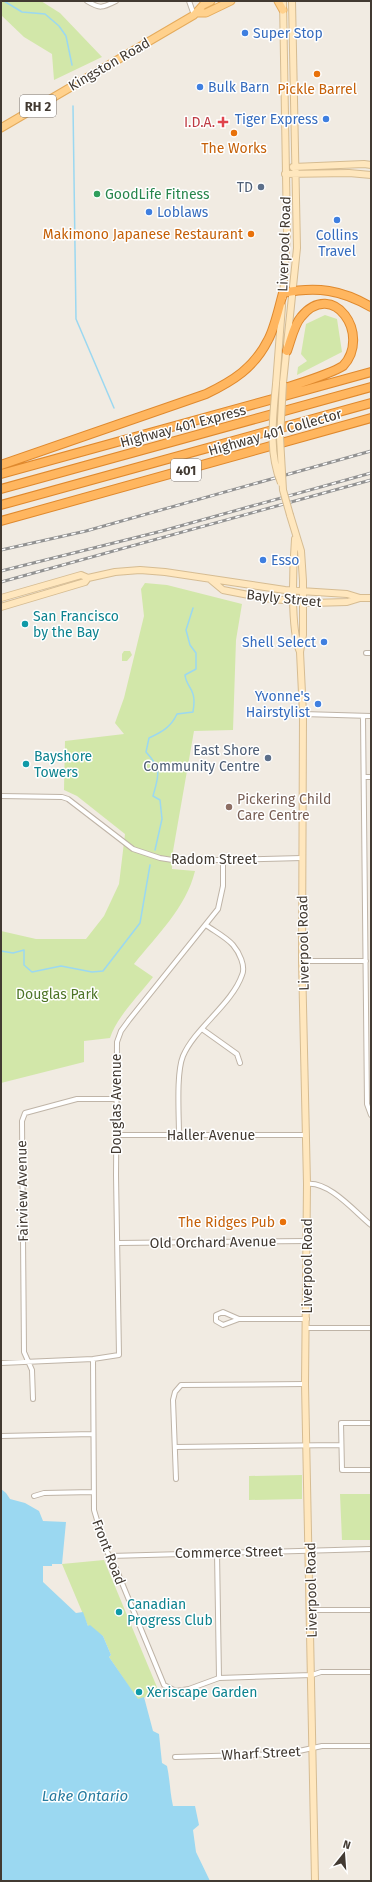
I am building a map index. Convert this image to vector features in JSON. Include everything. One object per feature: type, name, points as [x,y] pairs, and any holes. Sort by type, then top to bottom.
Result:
[{"type":"highway","points":[[1,465],[206,394],[230,383],[252,365],[269,340],[280,293],[293,291],[342,293],[371,307]]},
{"type":"highway","points":[[253,405],[274,392],[343,365],[354,352],[358,338],[357,326],[352,317],[340,307],[327,304],[317,305],[306,311],[299,320],[287,351]]},
{"type":"highway","points":[[1,474],[371,372]]},
{"type":"highway","name":"Highway 401 Express","points":[[1,489],[371,387]]},
{"type":"highway","name":"Highway 401 Express","points":[[1,505],[371,403]]},
{"type":"highway","name":"Highway 401 Collector","points":[[1,522],[371,418]]},
{"type":"main road","name":"Kingston Road","points":[[1,128],[196,14],[203,5],[211,1]]},
{"type":"main road","name":"Kingston Road","points":[[196,14],[206,13],[231,1]]},
{"type":"main road","points":[[278,1],[282,10]]},
{"type":"main road","name":"Liverpool Road","points":[[283,1],[287,232],[280,293],[273,440],[276,472],[282,485],[295,535],[301,551],[303,592],[303,635],[300,652],[303,714],[302,961],[307,1184],[307,1328],[305,1384],[310,1550],[315,1881]]},
{"type":"main road","name":"Liverpool Road","points":[[282,485],[283,468],[280,438],[283,383],[297,248],[292,1]]},
{"type":"main road","points":[[286,167],[357,164],[371,165]]},
{"type":"main road","points":[[285,174],[349,173],[371,175]]},
{"type":"main road","name":"Liverpool Road","points":[[295,535],[293,557],[294,601],[296,642],[300,652]]},
{"type":"main road","name":"Bayly Street","points":[[1,607],[85,582],[88,578],[114,572],[140,570],[186,575],[211,580],[226,580],[264,588],[303,592],[348,594],[360,598]]},
{"type":"main road","name":"Bayly Street","points":[[1,598],[81,575],[88,578]]},
{"type":"main road","name":"Bayly Street","points":[[211,580],[223,590],[264,598],[303,602],[347,602],[360,598],[371,598]]},
{"type":"street","points":[[87,1],[97,8],[106,6],[116,1]]},
{"type":"street","points":[[189,1],[196,14]]},
{"type":"street","points":[[303,714],[371,716]]},
{"type":"street","points":[[363,716],[367,1104],[371,1115]]},
{"type":"street","points":[[364,777],[371,777]]},
{"type":"street","name":"Radom Street","points":[[1,796],[55,796],[68,799],[124,844],[153,856],[179,861],[302,858]]},
{"type":"street","name":"Douglas Avenue","points":[[93,1359],[114,1357],[119,1355],[116,1053],[121,1031],[218,909],[222,897],[223,860]]},
{"type":"street","points":[[179,1135],[180,1071],[182,1056],[235,989],[243,974],[240,955],[232,944],[206,925]]},
{"type":"street","points":[[302,961],[366,961]]},
{"type":"street","points":[[202,1029],[237,1054],[240,1063]]},
{"type":"street","name":"Fairview Avenue","points":[[29,1361],[24,1352],[22,1121],[25,1113],[77,1099],[116,1099]]},
{"type":"street","name":"Haller Avenue","points":[[116,1135],[306,1134]]},
{"type":"street","points":[[307,1184],[314,1183],[325,1188],[371,1225]]},
{"type":"street","name":"Old Orchard Avenue","points":[[118,1243],[307,1241]]},
{"type":"street","points":[[238,1319],[223,1312],[216,1315],[216,1321],[223,1325],[238,1319],[307,1319]]},
{"type":"street","points":[[307,1328],[371,1328]]},
{"type":"street","points":[[1,1363],[93,1359]]},
{"type":"street","name":"Front Road","points":[[93,1359],[93,1492],[97,1522],[110,1556],[164,1685],[176,1691],[189,1689],[219,1678]]},
{"type":"street","points":[[29,1361],[32,1370],[33,1399]]},
{"type":"street","points":[[176,1480],[172,1400],[175,1392],[181,1385],[305,1384]]},
{"type":"street","points":[[371,1423],[341,1423],[340,1445],[342,1470],[371,1470]]},
{"type":"street","points":[[1,1436],[93,1434]]},
{"type":"street","points":[[175,1447],[340,1445]]},
{"type":"street","points":[[34,1496],[44,1493],[93,1492]]},
{"type":"street","name":"Commerce Street","points":[[110,1556],[371,1549]]},
{"type":"street","points":[[217,1552],[219,1678],[312,1675],[321,1672],[371,1672]]},
{"type":"street","points":[[311,1610],[371,1610]]},
{"type":"street","name":"Wharf Street","points":[[175,1757],[285,1754],[322,1746],[371,1746]]},
{"type":"green space","points":[[1,1],[41,1],[60,13],[102,57],[54,80],[52,54],[24,37],[1,15]]},
{"type":"green space","points":[[325,315],[337,319],[342,352],[297,375],[298,367],[307,361],[301,354],[306,324]]},
{"type":"green space","name":"Douglas Park","points":[[145,583],[167,585],[242,604],[236,640],[233,730],[194,731],[173,851],[172,869],[195,871],[191,884],[178,909],[134,964],[153,977],[117,1022],[110,1038],[84,1041],[84,1062],[1,1083],[1,931],[36,939],[86,939],[104,916],[119,884],[125,834],[77,796],[64,790],[65,741],[124,734],[115,723],[124,698],[144,616],[141,589]]},
{"type":"green space","points":[[124,651],[130,651],[132,655],[127,661],[122,661],[122,654]]},
{"type":"green space","points":[[302,1475],[302,1499],[249,1500],[249,1476]]},
{"type":"green space","points":[[340,1494],[371,1494],[371,1540],[342,1540]]},
{"type":"green space","points":[[104,1560],[159,1692],[138,1700],[109,1657],[111,1655],[103,1636],[88,1626],[62,1564]]},
{"type":"water","name":"Lake Ontario","points":[[1,1489],[10,1499],[25,1503],[39,1511],[43,1521],[66,1522],[62,1564],[43,1566],[43,1582],[76,1613],[83,1612],[88,1626],[90,1625],[103,1636],[111,1655],[109,1657],[138,1699],[144,1697],[153,1731],[159,1734],[162,1763],[167,1766],[173,1806],[195,1806],[199,1825],[193,1830],[196,1852],[210,1881],[1,1881]]},
{"type":"waterway","points":[[4,1],[22,12],[45,14],[59,26],[66,36],[72,65]]},
{"type":"waterway","points":[[73,106],[76,319],[114,408]]},
{"type":"waterway","points":[[155,850],[162,819],[160,800],[153,796],[157,783],[158,772],[155,763],[146,752],[149,738],[166,729],[177,714],[193,712],[194,696],[186,681],[185,675],[196,669],[196,653],[190,645],[186,630],[193,608]]},
{"type":"waterway","points":[[1,951],[13,953],[24,950],[24,965],[32,972],[61,966],[92,972],[103,971],[140,923],[150,865]]},
{"type":"railway","points":[[1,550],[86,531],[371,451]]},
{"type":"railway","points":[[1,571],[162,531],[371,473]]},
{"type":"railway","points":[[1,582],[371,480]]},
{"type":"place","name":"Super Stop","points":[[245,33]]},
{"type":"place","name":"Pickle Barrel","points":[[317,74]]},
{"type":"place","name":"Bulk Barn","points":[[200,87]]},
{"type":"place","name":"Tiger Express","points":[[326,119]]},
{"type":"place","name":"I.D.A.","points":[[223,122]]},
{"type":"place","name":"The Works","points":[[234,133]]},
{"type":"place","name":"TD","points":[[261,187]]},
{"type":"place","name":"GoodLife Fitness","points":[[97,194]]},
{"type":"place","name":"Loblaws","points":[[149,212]]},
{"type":"place","name":"Collins Travel","points":[[337,220]]},
{"type":"place","name":"Makimono Japanese Restaurant","points":[[251,234]]},
{"type":"place","name":"Esso","points":[[263,560]]},
{"type":"place","name":"San Francisco by the Bay","points":[[25,624]]},
{"type":"place","name":"Shell Select","points":[[324,642]]},
{"type":"place","name":"Yvonne's Hairstylist","points":[[318,704]]},
{"type":"place","name":"East Shore Community Centre","points":[[268,758]]},
{"type":"place","name":"Bayshore Towers","points":[[26,764]]},
{"type":"place","name":"Pickering Child Care Centre","points":[[229,807]]},
{"type":"place","name":"The Ridges Pub","points":[[283,1222]]},
{"type":"place","name":"Canadian Progress Club","points":[[119,1612]]},
{"type":"place","name":"Xeriscape Garden","points":[[139,1692]]}]
